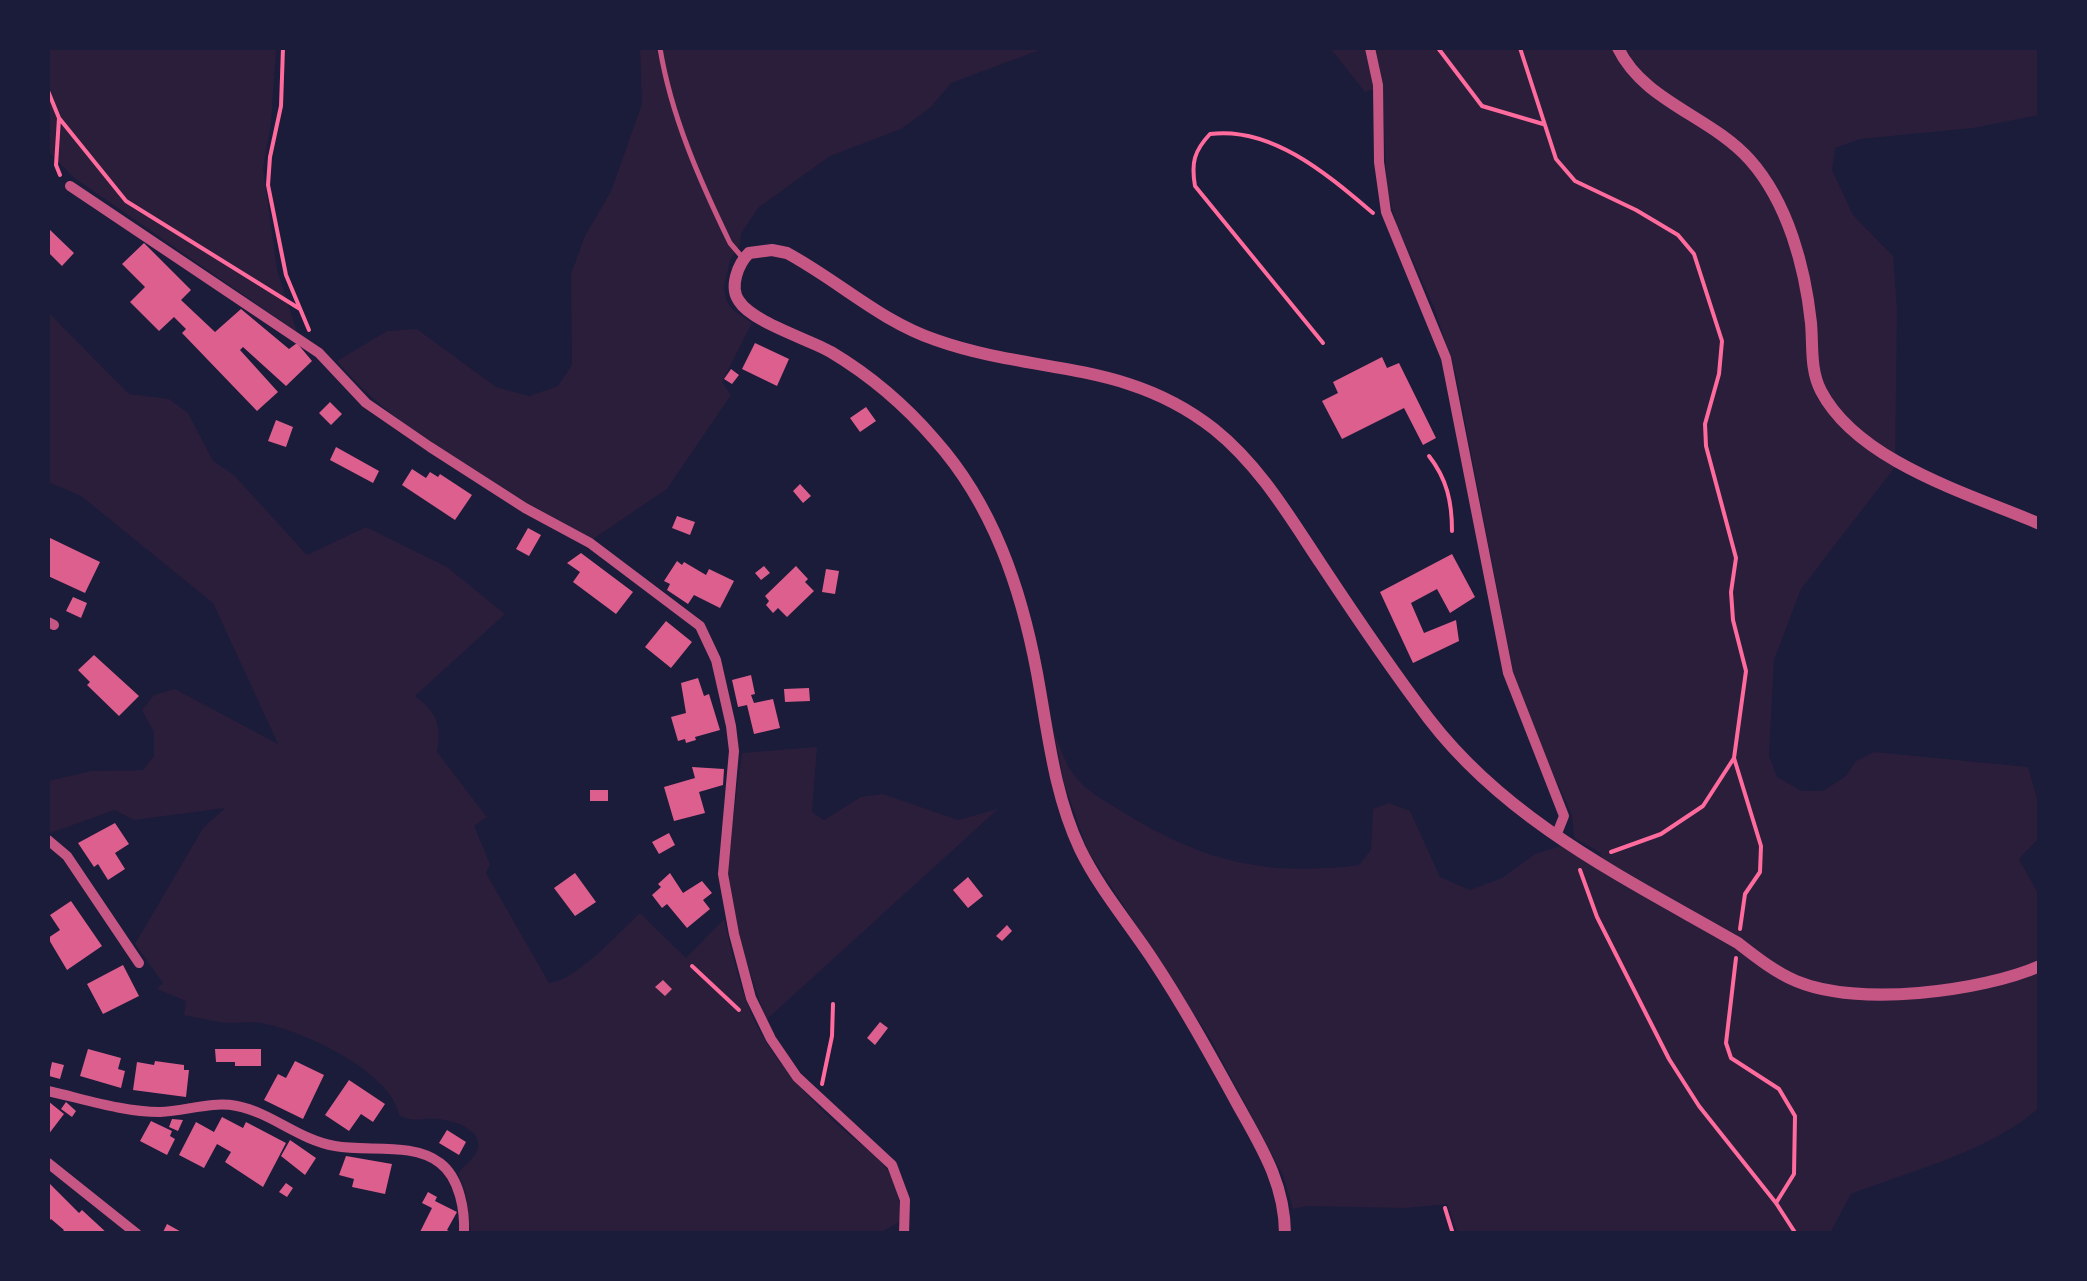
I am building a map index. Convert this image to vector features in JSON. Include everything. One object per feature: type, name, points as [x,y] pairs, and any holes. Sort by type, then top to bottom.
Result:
[{"type":"street","points":[[1370,48],[1378,85],[1382,190],[1390,222],[1446,358],[1508,673],[1564,816],[1556,836]]},
{"type":"street","points":[[1618,48],[1628,68],[1640,79],[1726,139],[1750,161],[1776,198],[1803,277],[1820,390],[1840,417],[1866,441],[1898,462],[2040,524]]},
{"type":"street","points":[[70,186],[319,353],[366,403],[430,448],[525,508],[590,543],[700,626],[716,660],[727,700],[734,751],[724,852],[727,900],[751,998],[766,1030],[797,1077],[892,1165],[904,1190],[904,1234]]},
{"type":"street","points":[[1285,1234],[1283,1201],[1265,1153],[1204,1044],[1098,881],[1073,833],[1058,786],[1020,596],[980,503],[938,443],[887,391],[830,352],[739,303],[735,282],[744,258],[757,250],[787,254],[905,328],[973,351],[1124,380],[1154,392],[1211,427],[1258,472],[1430,721],[1488,786],[1556,836],[1738,943],[1765,964],[1798,982],[1829,990],[1874,993],[1960,988],[1998,981],[2040,966]]},
{"type":"street","points":[[48,840],[68,856],[139,963]]},
{"type":"street","points":[[48,1091],[160,1112],[231,1104],[322,1144],[433,1158],[454,1181],[464,1234]]},
{"type":"street","points":[[48,1162],[137,1234]]},
{"type":"lane","points":[[660,48],[682,132],[730,243],[744,258]]},
{"type":"path","points":[[48,91],[59,118],[126,200],[300,309],[286,275],[268,185],[281,106],[283,48]]},
{"type":"path","points":[[1438,48],[1482,106],[1542,124]]},
{"type":"path","points":[[1520,48],[1556,160],[1575,181],[1678,235],[1694,254],[1722,341],[1705,424],[1706,446],[1736,558],[1731,592],[1733,620],[1746,672],[1734,758],[1703,806],[1660,834],[1593,859]]},
{"type":"path","points":[[59,118],[56,165],[61,178],[70,186]]},
{"type":"path","points":[[1323,343],[1195,186],[1192,164],[1198,147],[1210,134],[1230,131],[1254,136],[1318,170],[1376,216],[1390,222]]},
{"type":"path","points":[[1429,456],[1444,474],[1452,531]]},
{"type":"path","points":[[1734,758],[1762,846],[1760,872],[1745,894],[1726,1043],[1731,1058],[1779,1089],[1795,1116],[1794,1174],[1776,1203]]},
{"type":"path","points":[[1577,849],[1581,875],[1597,917],[1669,1059],[1699,1106],[1796,1234]]},
{"type":"path","points":[[692,966],[766,1030]]},
{"type":"path","points":[[818,1098],[828,1060],[833,1004]]},
{"type":"path","points":[[1445,1208],[1453,1234]]},
{"type":"shaded area","points":[[48,48],[276,48],[271,123],[263,168],[277,270],[297,332],[73,177],[48,151]]},
{"type":"shaded area","points":[[640,48],[1045,48],[951,83],[931,107],[901,129],[830,156],[758,208],[741,234],[724,287],[733,310],[752,323],[722,382],[731,395],[667,489],[593,539],[422,437],[390,413],[337,361],[387,331],[417,329],[496,387],[529,396],[558,386],[572,365],[571,274],[585,236],[611,191],[642,104]]},
{"type":"shaded area","points":[[1330,48],[2039,48],[2039,115],[1973,128],[1860,139],[1835,148],[1832,170],[1853,215],[1893,256],[1897,310],[1895,467],[1801,589],[1774,660],[1769,756],[1777,777],[1802,791],[1823,791],[1846,776],[1856,761],[1874,752],[2028,767],[2039,806],[2039,838],[2019,859],[2039,895],[2040,1107],[2020,1123],[1974,1148],[1851,1194],[1830,1233],[1458,1234],[1447,1204],[1293,1209],[1283,1175],[1211,1040],[1088,851],[1064,783],[1054,732],[1071,770],[1096,795],[1180,843],[1236,861],[1294,869],[1359,865],[1371,850],[1373,809],[1389,803],[1410,811],[1440,877],[1470,890],[1502,878],[1535,854],[1561,846],[1602,871],[1601,853],[1574,838],[1572,815],[1513,672],[1456,375],[1435,310],[1397,226],[1387,189],[1382,87],[1365,92]]},
{"type":"shaded area","points":[[48,312],[129,394],[169,399],[188,413],[213,461],[234,475],[307,555],[366,527],[447,567],[505,614],[415,696],[436,720],[437,752],[487,817],[474,826],[490,864],[486,873],[549,983],[584,965],[640,913],[686,958],[724,919],[745,998],[766,1042],[813,1101],[888,1171],[895,1184],[901,1221],[878,1234],[471,1233],[466,1194],[458,1173],[478,1148],[471,1131],[450,1121],[413,1120],[399,1115],[393,1099],[363,1069],[299,1034],[261,1023],[184,1015],[186,1001],[157,989],[163,983],[135,944],[203,828],[225,808],[134,820],[115,810],[50,833],[48,781],[91,771],[143,770],[154,756],[154,732],[142,710],[154,695],[175,689],[278,744],[213,603],[81,496],[48,482]]},
{"type":"shaded area","points":[[817,747],[812,812],[824,820],[861,797],[883,794],[958,820],[998,809],[766,1020],[739,939],[727,864],[742,753]]},
{"type":"building","points":[[48,228],[74,253],[62,266],[48,252]]},
{"type":"building","points":[[144,243],[191,290],[181,300],[215,332],[241,309],[289,349],[297,343],[312,361],[286,386],[243,347],[240,350],[278,392],[257,411],[182,333],[186,329],[174,317],[159,331],[130,302],[145,287],[122,264]]},
{"type":"building","points":[[755,343],[789,359],[777,386],[742,369]]},
{"type":"building","points":[[1382,357],[1387,368],[1399,363],[1436,438],[1423,445],[1404,408],[1342,439],[1322,401],[1338,393],[1333,382]]},
{"type":"building","points":[[731,369],[739,375],[732,384],[724,379]]},
{"type":"building","points":[[330,402],[342,414],[331,425],[319,413]]},
{"type":"building","points":[[866,407],[876,421],[860,432],[850,418]]},
{"type":"building","points":[[276,420],[293,427],[286,447],[268,441]]},
{"type":"building","points":[[336,447],[379,471],[373,483],[330,460]]},
{"type":"building","points":[[412,469],[426,478],[430,472],[438,477],[440,474],[472,495],[455,520],[402,485]]},
{"type":"building","points":[[800,484],[811,496],[803,503],[793,491]]},
{"type":"building","points":[[677,516],[695,522],[690,535],[672,528]]},
{"type":"building","points":[[528,528],[541,535],[529,556],[516,549]]},
{"type":"building","points":[[48,537],[100,562],[85,593],[48,576]]},
{"type":"building","points":[[581,553],[633,592],[616,614],[573,582],[580,572],[567,563]]},
{"type":"building","points":[[1452,554],[1475,597],[1450,613],[1437,589],[1411,603],[1424,633],[1456,620],[1459,641],[1413,663],[1380,592]]},
{"type":"building","points":[[677,561],[706,575],[709,569],[734,581],[720,608],[694,595],[688,604],[667,590],[670,584],[664,581]]},
{"type":"building","points":[[764,566],[770,573],[761,580],[755,573]]},
{"type":"building","points":[[796,566],[814,591],[787,617],[778,608],[773,613],[765,596]]},
{"type":"building","points":[[826,569],[839,571],[835,594],[822,592]]},
{"type":"building","points":[[73,597],[87,603],[81,618],[66,611]]},
{"type":"building","points":[[666,621],[692,642],[671,668],[645,647]]},
{"type":"building","points":[[94,655],[139,696],[119,716],[87,685],[90,682],[78,670]]},
{"type":"building","points":[[751,675],[754,703],[773,699],[780,728],[754,734],[747,705],[738,707],[732,680]]},
{"type":"building","points":[[698,678],[704,696],[709,694],[720,730],[686,743],[685,739],[678,741],[671,717],[686,713],[681,683]]},
{"type":"building","points":[[809,688],[810,701],[785,702],[784,689]]},
{"type":"building","points":[[692,767],[724,769],[723,785],[699,792],[705,813],[674,821],[664,787],[695,778]]},
{"type":"building","points":[[590,790],[608,790],[608,801],[590,801]]},
{"type":"building","points":[[115,823],[129,844],[115,853],[125,869],[108,880],[78,843]]},
{"type":"building","points":[[669,833],[675,845],[659,854],[652,842]]},
{"type":"building","points":[[575,873],[596,902],[575,916],[554,888]]},
{"type":"building","points":[[670,873],[683,893],[702,881],[712,893],[703,900],[710,909],[687,928],[667,904],[662,908],[652,895]]},
{"type":"building","points":[[968,877],[983,896],[968,908],[953,890]]},
{"type":"building","points":[[71,901],[102,946],[67,970],[48,938],[60,930],[50,915]]},
{"type":"building","points":[[1007,925],[1012,931],[1002,941],[996,936]]},
{"type":"building","points":[[123,965],[139,996],[103,1014],[87,984]]},
{"type":"building","points":[[663,980],[672,989],[665,996],[655,987]]},
{"type":"building","points":[[880,1022],[888,1028],[875,1045],[867,1038]]},
{"type":"building","points":[[88,1049],[121,1058],[118,1069],[125,1071],[121,1088],[80,1076]]},
{"type":"building","points":[[215,1049],[261,1049],[261,1066],[216,1062]]},
{"type":"building","points":[[155,1061],[184,1065],[184,1070],[189,1070],[186,1097],[133,1090],[137,1062],[154,1065]]},
{"type":"building","points":[[295,1061],[324,1075],[303,1119],[264,1100],[278,1074],[286,1078]]},
{"type":"building","points":[[52,1062],[64,1065],[60,1079],[49,1076]]},
{"type":"building","points":[[349,1080],[385,1104],[373,1122],[361,1114],[349,1131],[325,1115]]},
{"type":"building","points":[[48,1101],[64,1114],[48,1135]]},
{"type":"building","points":[[66,1102],[76,1111],[72,1117],[61,1109]]},
{"type":"building","points":[[222,1117],[243,1128],[246,1122],[286,1143],[263,1187],[225,1162],[231,1152],[217,1144],[204,1168],[179,1155],[196,1122],[214,1132]]},
{"type":"building","points":[[172,1119],[183,1120],[178,1131],[169,1127]]},
{"type":"building","points":[[151,1121],[172,1131],[170,1136],[175,1139],[167,1155],[140,1141]]},
{"type":"building","points":[[447,1130],[466,1142],[459,1155],[439,1143]]},
{"type":"building","points":[[290,1140],[316,1158],[305,1175],[281,1156]]},
{"type":"building","points":[[346,1156],[392,1164],[385,1194],[352,1187],[354,1179],[339,1175]]},
{"type":"building","points":[[48,1182],[79,1213],[82,1210],[108,1234],[61,1234],[64,1230],[51,1219],[48,1222]]},
{"type":"building","points":[[286,1183],[293,1188],[287,1197],[279,1192]]},
{"type":"building","points":[[428,1192],[437,1197],[435,1201],[457,1212],[447,1230],[454,1234],[419,1234],[432,1208],[422,1203]]},
{"type":"building","points":[[167,1224],[185,1234],[162,1234]]}]
